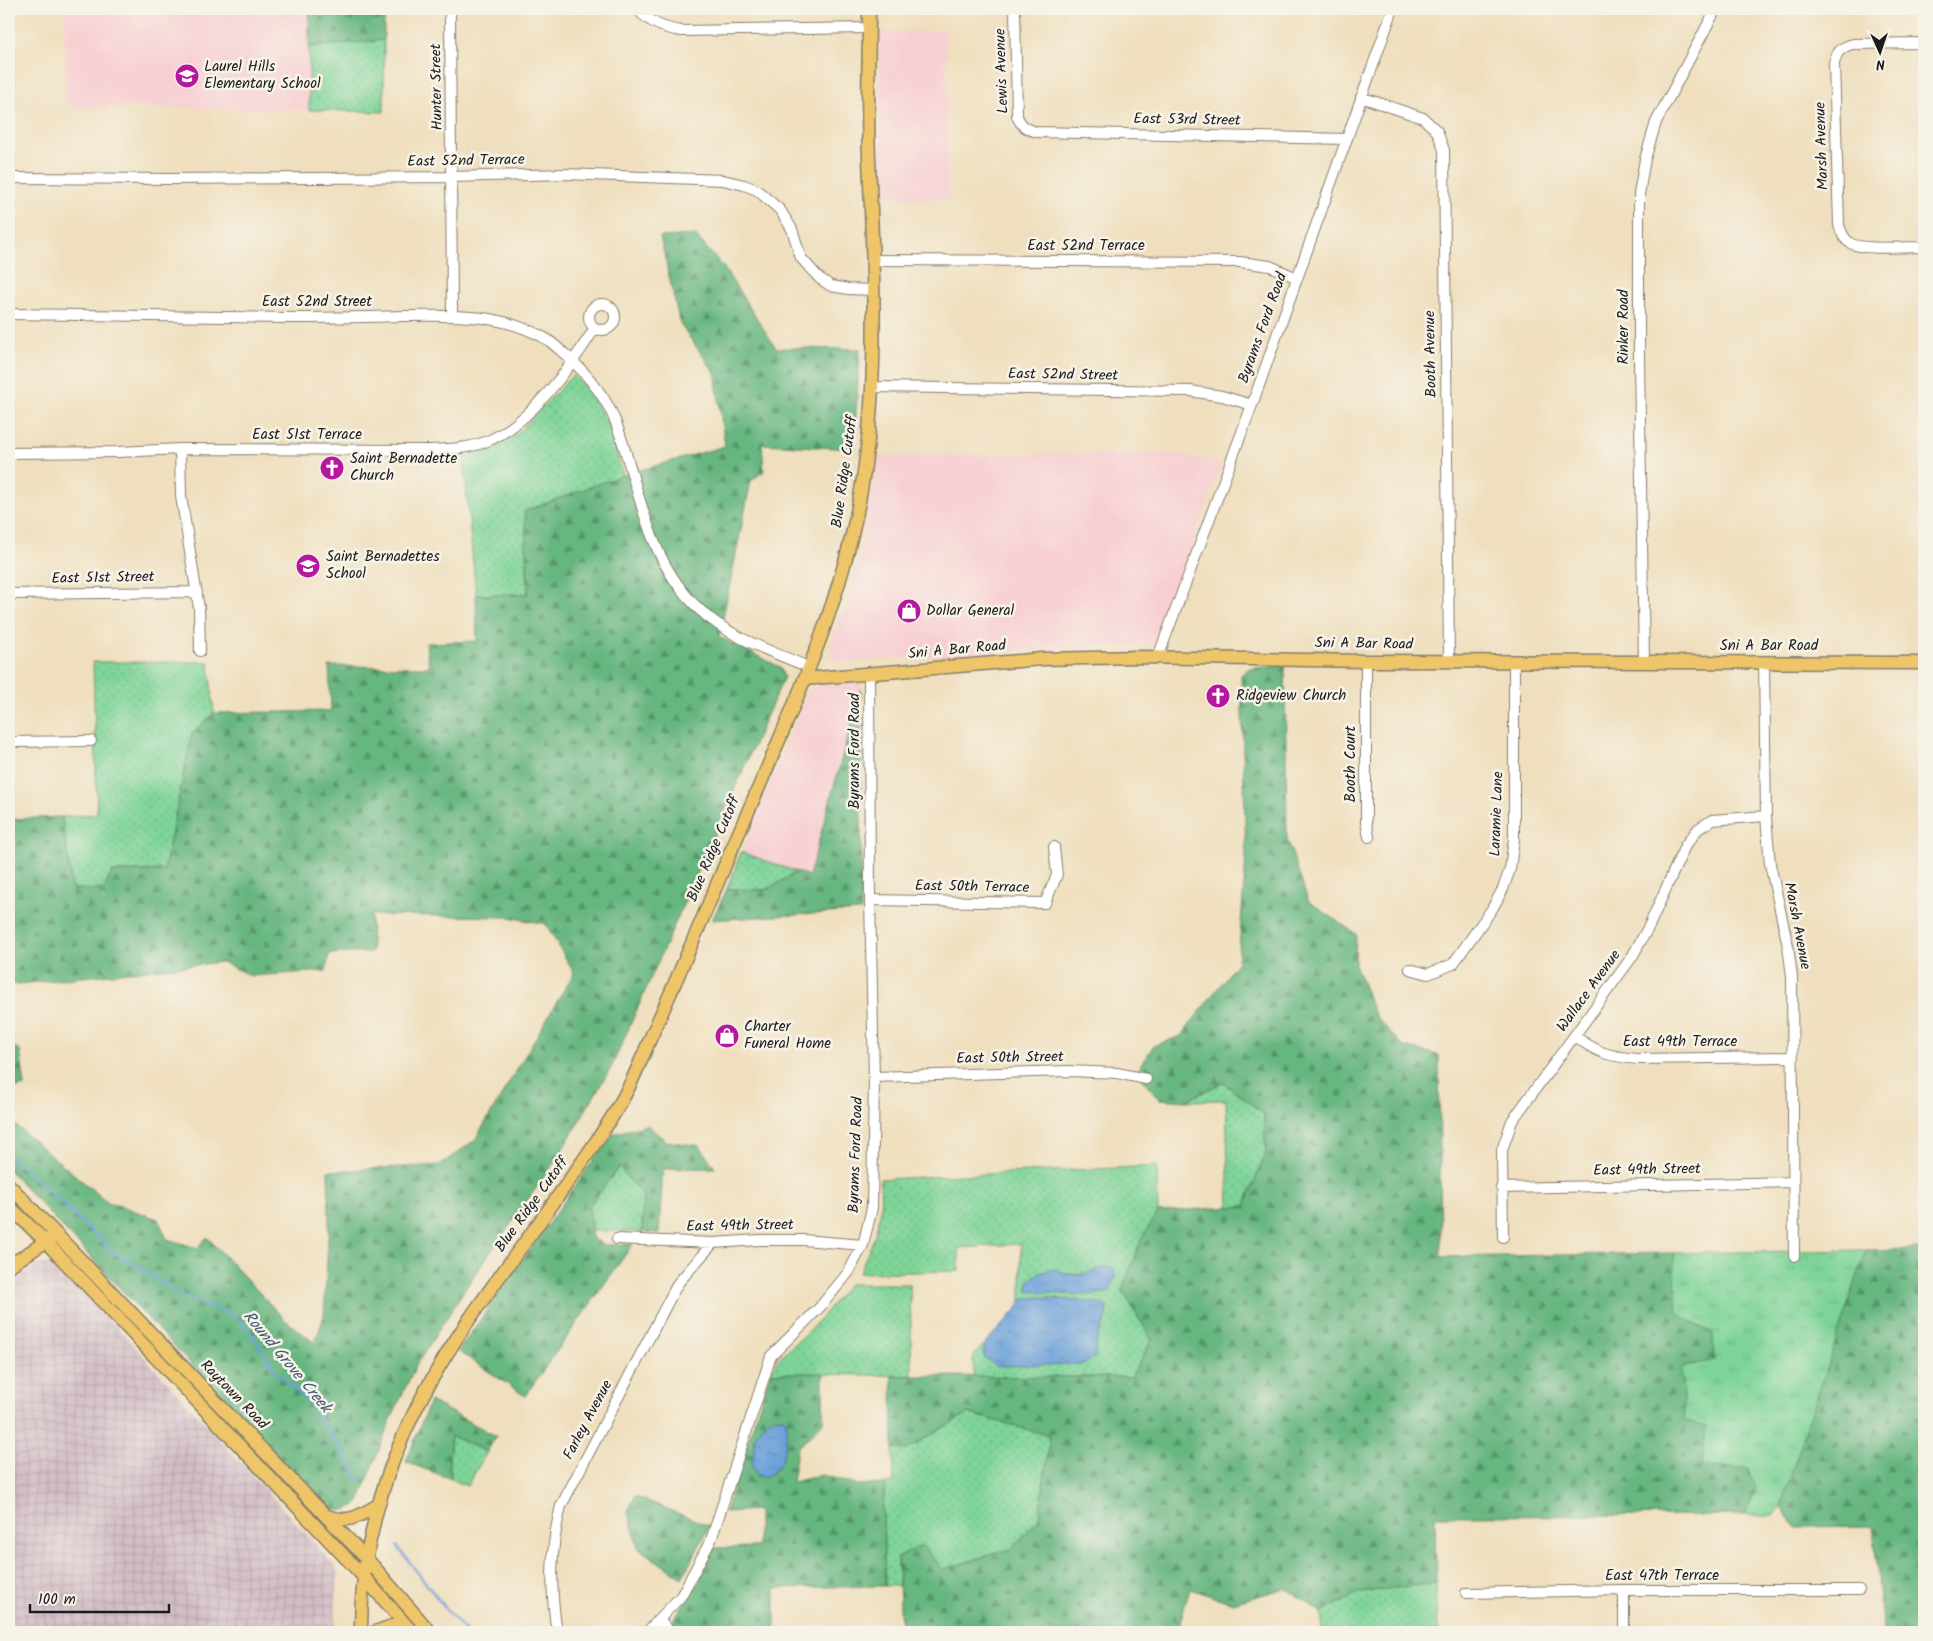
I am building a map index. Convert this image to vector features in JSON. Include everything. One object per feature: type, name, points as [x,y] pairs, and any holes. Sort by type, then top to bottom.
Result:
[{"type":"main road","name":"Blue Ridge Cutoff","points":[[361,1632],[364,1577],[367,1559],[378,1505],[394,1455],[437,1369],[457,1338],[592,1149],[623,1098],[676,980],[806,673],[833,604],[854,528],[864,472],[872,387],[872,260],[868,154],[869,9]]},
{"type":"main road","name":"Sni A Bar Road","points":[[806,673],[869,674],[1042,659],[1158,657],[1450,662],[1924,663]]},
{"type":"main road","name":"Raytown Road","points":[[9,1185],[367,1559],[430,1632]]},
{"type":"main road","name":"Raytown Road","points":[[9,1206],[46,1242],[364,1577],[411,1630]]},
{"type":"main road","points":[[9,1266],[46,1242],[56,1233]]},
{"type":"main road","points":[[326,1516],[345,1520],[354,1519],[378,1505]]},
{"type":"main road","points":[[376,1632],[392,1626],[411,1630]]},
{"type":"street","name":"Hunter Street","points":[[450,9],[452,315]]},
{"type":"street","points":[[637,9],[646,18],[664,28],[681,31],[869,28]]},
{"type":"street","name":"Lewis Avenue","points":[[1015,9],[1017,116],[1020,123],[1027,129]]},
{"type":"street","name":"Byrams Ford Road","points":[[1158,657],[1252,405],[1393,9]]},
{"type":"street","name":"Rinker Road","points":[[1644,662],[1639,360],[1640,194],[1644,159],[1656,122],[1716,9]]},
{"type":"street","name":"Marsh Avenue","points":[[1924,43],[1853,44],[1842,48],[1835,57],[1834,64],[1838,216],[1841,233],[1849,242],[1859,247],[1924,247]]},
{"type":"street","name":"Booth Avenue","points":[[1361,97],[1423,118],[1437,131],[1444,150],[1450,662]]},
{"type":"street","name":"East 53rd Street","points":[[1027,129],[1037,132],[1346,139]]},
{"type":"street","name":"East 52nd Terrace","points":[[9,178],[452,177],[565,174],[723,180],[757,190],[780,210],[792,229],[801,258],[819,278],[831,286],[848,290],[872,290]]},
{"type":"street","name":"East 52nd Terrace","points":[[872,260],[1240,262],[1270,266],[1297,278]]},
{"type":"street","name":"East 52nd Street","points":[[9,314],[294,318],[452,315],[484,318],[518,326],[549,341],[573,362]]},
{"type":"street","points":[[573,362],[595,328]]},
{"type":"street","name":"East 51st Terrace","points":[[9,453],[118,452],[180,449],[428,450],[461,448],[490,440],[513,426],[573,362]]},
{"type":"street","name":"Sni A Bar Road","points":[[573,362],[598,390],[616,422],[648,529],[661,560],[676,584],[699,610],[726,631],[806,673]]},
{"type":"street","name":"East 52nd Street","points":[[872,387],[1190,391],[1222,396],[1252,405]]},
{"type":"street","points":[[180,449],[181,496],[197,592],[200,651]]},
{"type":"street","name":"East 51st Street","points":[[9,594],[197,592]]},
{"type":"street","name":"Booth Court","points":[[1366,661],[1366,822],[1369,837]]},
{"type":"street","name":"Laramie Lane","points":[[1410,969],[1428,974],[1453,964],[1492,910],[1510,869],[1514,839],[1514,662]]},
{"type":"street","name":"Marsh Avenue","points":[[1764,662],[1766,816],[1770,864],[1788,946],[1792,976],[1794,1256]]},
{"type":"street","name":"Byrams Ford Road","points":[[647,1632],[681,1596],[711,1540],[771,1356],[820,1307],[848,1273],[863,1245],[872,1208],[874,1077],[870,900],[869,674]]},
{"type":"street","points":[[9,742],[91,741]]},
{"type":"street","name":"Wallace Avenue","points":[[1503,1237],[1502,1150],[1512,1121],[1632,957],[1649,926],[1685,846],[1698,829],[1712,820],[1766,816]]},
{"type":"street","name":"East 50th Terrace","points":[[870,900],[1045,903],[1057,875],[1054,847]]},
{"type":"street","name":"East 49th Terrace","points":[[1574,1036],[1597,1052],[1614,1057],[1637,1059],[1793,1056]]},
{"type":"street","name":"East 50th Street","points":[[874,1077],[1067,1071],[1118,1073],[1146,1079]]},
{"type":"street","name":"East 49th Street","points":[[1502,1188],[1794,1182]]},
{"type":"street","name":"East 49th Street","points":[[617,1239],[713,1243],[794,1240],[863,1245]]},
{"type":"street","name":"Farley Avenue","points":[[557,1632],[552,1598],[552,1562],[554,1533],[561,1506],[678,1283],[713,1243]]},
{"type":"street","points":[[1624,1590],[1624,1632]]},
{"type":"street","name":"East 47th Terrace","points":[[1466,1593],[1624,1590],[1859,1590]]},
{"type":"street","points":[[660,1620],[670,1632]]},
{"type":"shaded area","name":"Laurel Hills Elementary School","points":[[64,9],[309,9],[309,110],[66,106]]},
{"type":"shaded area","points":[[946,31],[948,199],[880,197],[879,32]]},
{"type":"shaded area","points":[[1178,453],[1222,463],[1162,625],[1155,642],[1151,646],[1092,646],[846,662],[836,661],[831,656],[832,640],[844,610],[861,551],[877,456]]},
{"type":"shaded area","points":[[860,682],[861,689],[809,877],[741,852],[808,693],[814,687]]},
{"type":"shaded area","points":[[50,1263],[61,1266],[335,1566],[339,1576],[336,1593],[335,1632],[9,1632],[9,1283],[37,1265]]},
{"type":"green space","points":[[309,9],[384,9],[384,40],[309,47]]},
{"type":"green space","points":[[384,40],[384,112],[309,110],[309,47]]},
{"type":"green space","points":[[695,235],[722,265],[776,348],[860,349],[854,449],[762,444],[764,471],[751,481],[719,637],[780,667],[784,677],[612,1066],[556,1160],[473,1277],[415,1367],[391,1419],[359,1502],[345,1510],[333,1509],[322,1504],[9,1170],[9,1120],[106,1201],[158,1219],[167,1239],[197,1248],[207,1237],[285,1320],[315,1343],[324,1316],[329,1222],[328,1171],[440,1165],[475,1140],[574,973],[546,924],[508,917],[371,915],[372,952],[329,954],[326,971],[251,976],[222,962],[9,985],[9,819],[62,817],[72,889],[103,890],[113,872],[164,870],[192,734],[214,713],[331,711],[329,666],[429,667],[426,643],[477,641],[476,595],[528,594],[525,511],[623,475],[725,446],[715,373],[680,324],[660,237]]},
{"type":"green space","points":[[573,375],[590,393],[609,426],[623,475],[525,511],[528,594],[476,595],[463,455],[488,450],[517,434]]},
{"type":"green space","points":[[93,662],[209,662],[214,713],[192,734],[164,870],[113,872],[103,890],[72,889],[62,817],[97,814]]},
{"type":"green space","points":[[1285,666],[1287,838],[1308,901],[1356,934],[1355,965],[1376,1017],[1404,1047],[1439,1055],[1441,1257],[1674,1253],[1678,1313],[1713,1334],[1714,1360],[1706,1427],[1748,1468],[1756,1491],[1745,1515],[1435,1516],[1436,1583],[1362,1592],[1321,1612],[1286,1588],[1233,1603],[1190,1589],[1177,1632],[901,1631],[898,1558],[922,1545],[943,1569],[1011,1549],[1039,1519],[1050,1436],[968,1413],[906,1450],[893,1448],[892,1376],[1131,1377],[1152,1340],[1122,1290],[1142,1238],[1158,1212],[1245,1206],[1266,1153],[1264,1114],[1223,1082],[1185,1101],[1159,1099],[1137,1072],[1153,1046],[1181,1036],[1238,962],[1246,857],[1241,675],[1249,668]]},
{"type":"green space","points":[[861,689],[861,911],[712,920],[727,889],[766,890],[797,872],[809,876]]},
{"type":"green space","points":[[741,852],[797,872],[766,890],[727,889]]},
{"type":"green space","points":[[9,1042],[20,1051],[25,1086],[9,1089]]},
{"type":"green space","points":[[1223,1082],[1264,1114],[1266,1153],[1245,1206],[1229,1207],[1226,1100],[1185,1101]]},
{"type":"green space","points":[[647,1125],[666,1141],[700,1146],[715,1168],[663,1169],[659,1233],[642,1232],[643,1196],[619,1167],[589,1206],[592,1238],[605,1245],[633,1244],[525,1396],[458,1351],[612,1134]]},
{"type":"green space","points":[[1157,1166],[1158,1212],[1142,1238],[1122,1290],[1152,1340],[1131,1377],[974,1377],[973,1357],[984,1344],[984,1357],[1095,1356],[1097,1337],[1105,1322],[1095,1303],[1040,1297],[1021,1300],[1021,1244],[959,1248],[959,1271],[859,1273],[874,1238],[881,1209],[880,1179]]},
{"type":"green space","points":[[619,1167],[643,1196],[642,1232],[591,1231],[589,1206]]},
{"type":"green space","points":[[1924,1249],[1924,1632],[1883,1632],[1873,1526],[1797,1527],[1780,1507],[1866,1250]]},
{"type":"green space","points":[[1866,1250],[1780,1507],[1775,1515],[1745,1515],[1756,1491],[1748,1468],[1701,1467],[1706,1427],[1685,1421],[1681,1368],[1714,1360],[1713,1334],[1677,1313],[1674,1253]]},
{"type":"green space","points":[[849,1284],[910,1284],[912,1376],[770,1373],[779,1358],[812,1328]]},
{"type":"green space","points":[[770,1373],[823,1373],[823,1422],[797,1449],[792,1482],[822,1475],[859,1485],[885,1484],[883,1509],[885,1586],[775,1588],[775,1632],[742,1632],[741,1626],[678,1630],[673,1620],[700,1580],[713,1548],[758,1547],[758,1510],[725,1512]]},
{"type":"green space","points":[[430,1401],[496,1436],[487,1452],[451,1436],[449,1458],[451,1479],[406,1462]]},
{"type":"green space","points":[[967,1413],[1050,1435],[1039,1519],[1011,1549],[943,1569],[898,1558],[899,1586],[885,1586],[883,1509],[885,1484],[894,1482],[893,1448],[906,1450]]},
{"type":"green space","points":[[451,1436],[487,1452],[467,1486],[451,1479],[449,1458]]},
{"type":"green space","points":[[635,1496],[710,1526],[682,1578],[638,1548],[628,1511]]},
{"type":"green space","points":[[1436,1583],[1438,1632],[1323,1632],[1321,1612],[1362,1592]]},
{"type":"water","points":[[1107,1267],[1114,1269],[1115,1278],[1110,1292],[1080,1295],[1028,1291],[1029,1280],[1042,1272],[1054,1269],[1080,1275]]},
{"type":"water","points":[[1040,1297],[1095,1303],[1107,1307],[1105,1322],[1097,1337],[1095,1357],[1083,1364],[996,1366],[984,1357],[984,1344],[1016,1310],[1021,1300]]},
{"type":"water","points":[[784,1417],[787,1420],[786,1442],[779,1465],[769,1475],[757,1476],[752,1465],[755,1436],[763,1424],[772,1418]]},
{"type":"waterway","name":"Round Grove Creek","points":[[9,1156],[44,1186],[111,1250],[185,1297],[234,1315],[251,1333],[277,1373],[309,1402],[360,1480]]},
{"type":"waterway","name":"Round Grove Creek","points":[[397,1546],[449,1613],[467,1632]]},
{"type":"place","name":"Laurel Hills Elementary School","points":[[187,76]]},
{"type":"place","name":"Saint Bernadette Church","points":[[332,468]]},
{"type":"place","name":"Saint Bernadettes School","points":[[308,566]]},
{"type":"place","name":"Dollar General","points":[[909,611]]},
{"type":"place","name":"Ridgeview Church","points":[[1218,696]]},
{"type":"place","name":"Charter Funeral Home","points":[[727,1036]]}]
